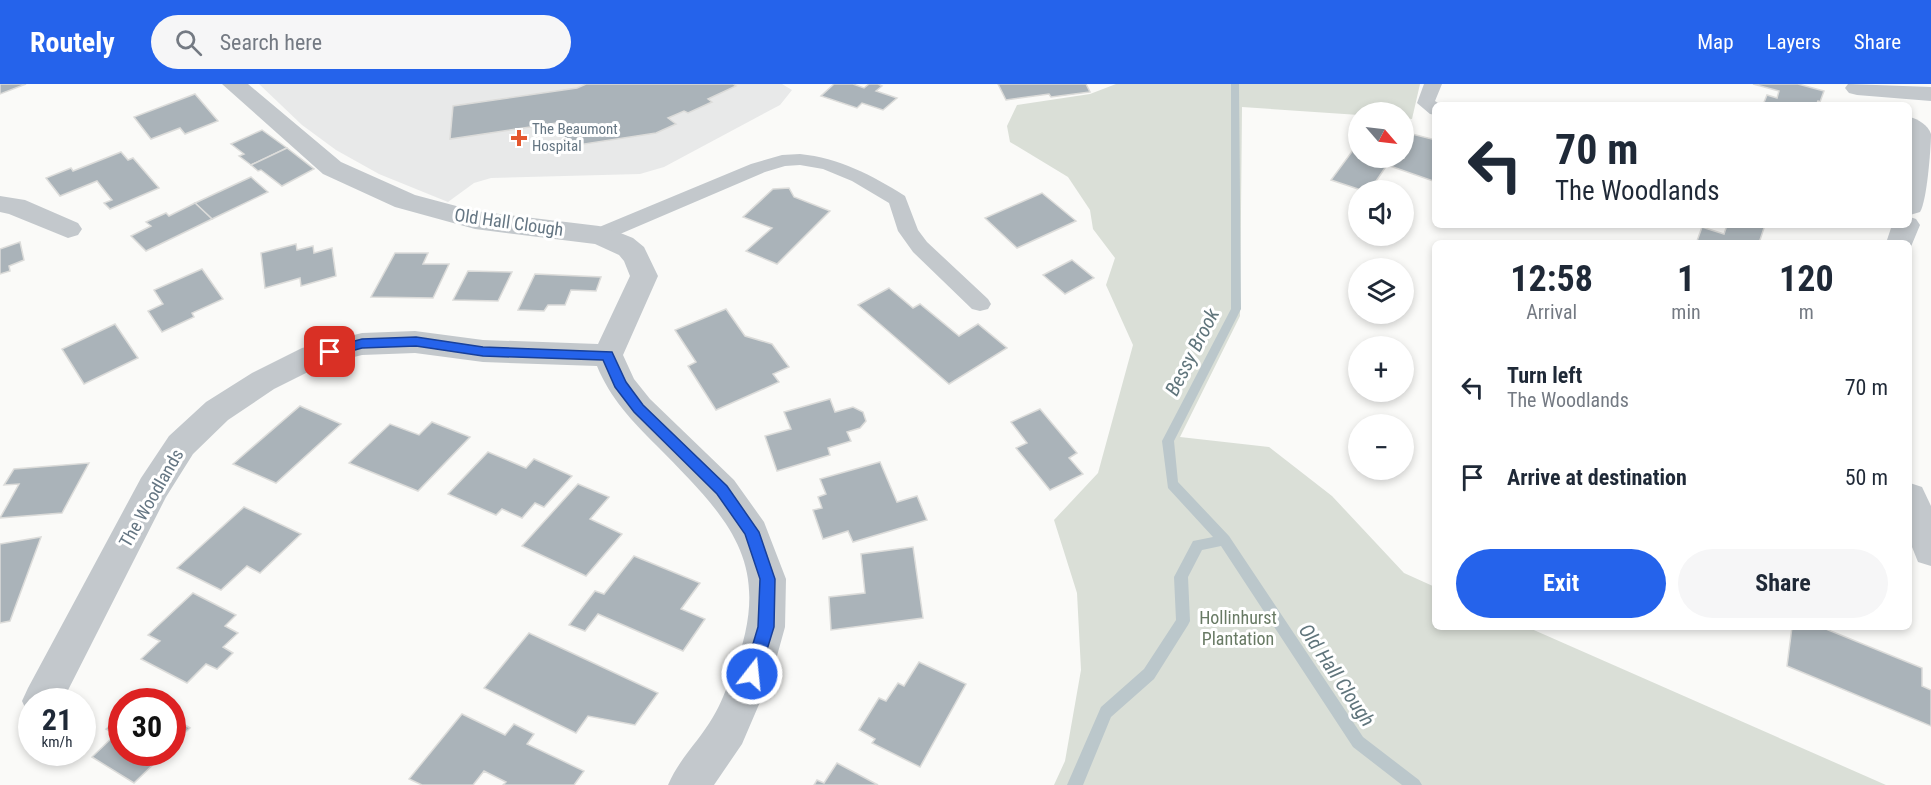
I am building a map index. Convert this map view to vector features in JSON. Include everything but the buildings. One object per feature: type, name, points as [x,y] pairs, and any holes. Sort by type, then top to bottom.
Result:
[{"type":"street","name":"Old Hall Clough","points":[[241,85],[332,168],[405,201],[475,220],[599,235],[633,250],[644,276],[608,355]]},
{"type":"street","points":[[1853,86],[1931,94]]},
{"type":"street","points":[[1853,86],[1877,102]]},
{"type":"street","points":[[1912,193],[1921,134]]},
{"type":"street","points":[[0,204],[15,206],[69,229]]},
{"type":"street","name":"The Woodlands","points":[[49,688],[153,488],[182,445],[217,411],[263,381],[313,356],[362,344],[416,342],[483,351],[608,355]]},
{"type":"street","points":[[608,355],[620,384],[639,408],[722,490],[751,532],[768,579],[766,627],[752,674],[728,730],[689,785]]},
{"type":"street","points":[[1912,502],[1931,551]]},
{"type":"lane","points":[[599,235],[758,168],[785,160],[816,160],[851,174],[898,200],[908,231],[920,247],[980,304]]},
{"type":"shaded area","name":"The Beaumont Hospital","points":[[259,84],[782,84],[792,90],[780,105],[664,167],[640,174],[491,178],[474,183],[448,202],[379,174],[336,150],[302,125]]},
{"type":"green space","name":"Hollinhurst Plantation","points":[[1116,84],[1420,84],[1414,110],[1414,102],[1348,102],[1348,114],[1242,107],[1240,316],[1180,437],[1269,447],[1332,496],[1404,573],[1432,586],[1432,630],[1534,630],[1886,785],[1054,785],[1065,761],[1081,670],[1077,593],[1054,520],[1098,473],[1133,345],[1106,285],[1115,258],[1093,229],[1090,210],[1068,177],[1010,142],[1007,126],[1017,105],[1090,94]]},
{"type":"waterway","name":"Bessy Brook","points":[[1224,540],[1172,484],[1168,441],[1236,309],[1235,84]]},
{"type":"waterway","points":[[1075,785],[1106,712],[1149,674],[1183,621],[1181,577],[1198,545],[1224,540]]},
{"type":"waterway","name":"Old Hall Clough","points":[[1224,540],[1358,742],[1414,785]]},
{"type":"place","name":"The Beaumont Hospital","points":[[519,138]]},
{"type":"route","points":[[330,352],[362,344],[416,342],[522,354],[608,355],[620,384],[639,408],[722,490],[751,532],[768,579],[766,627],[752,674]]}]
